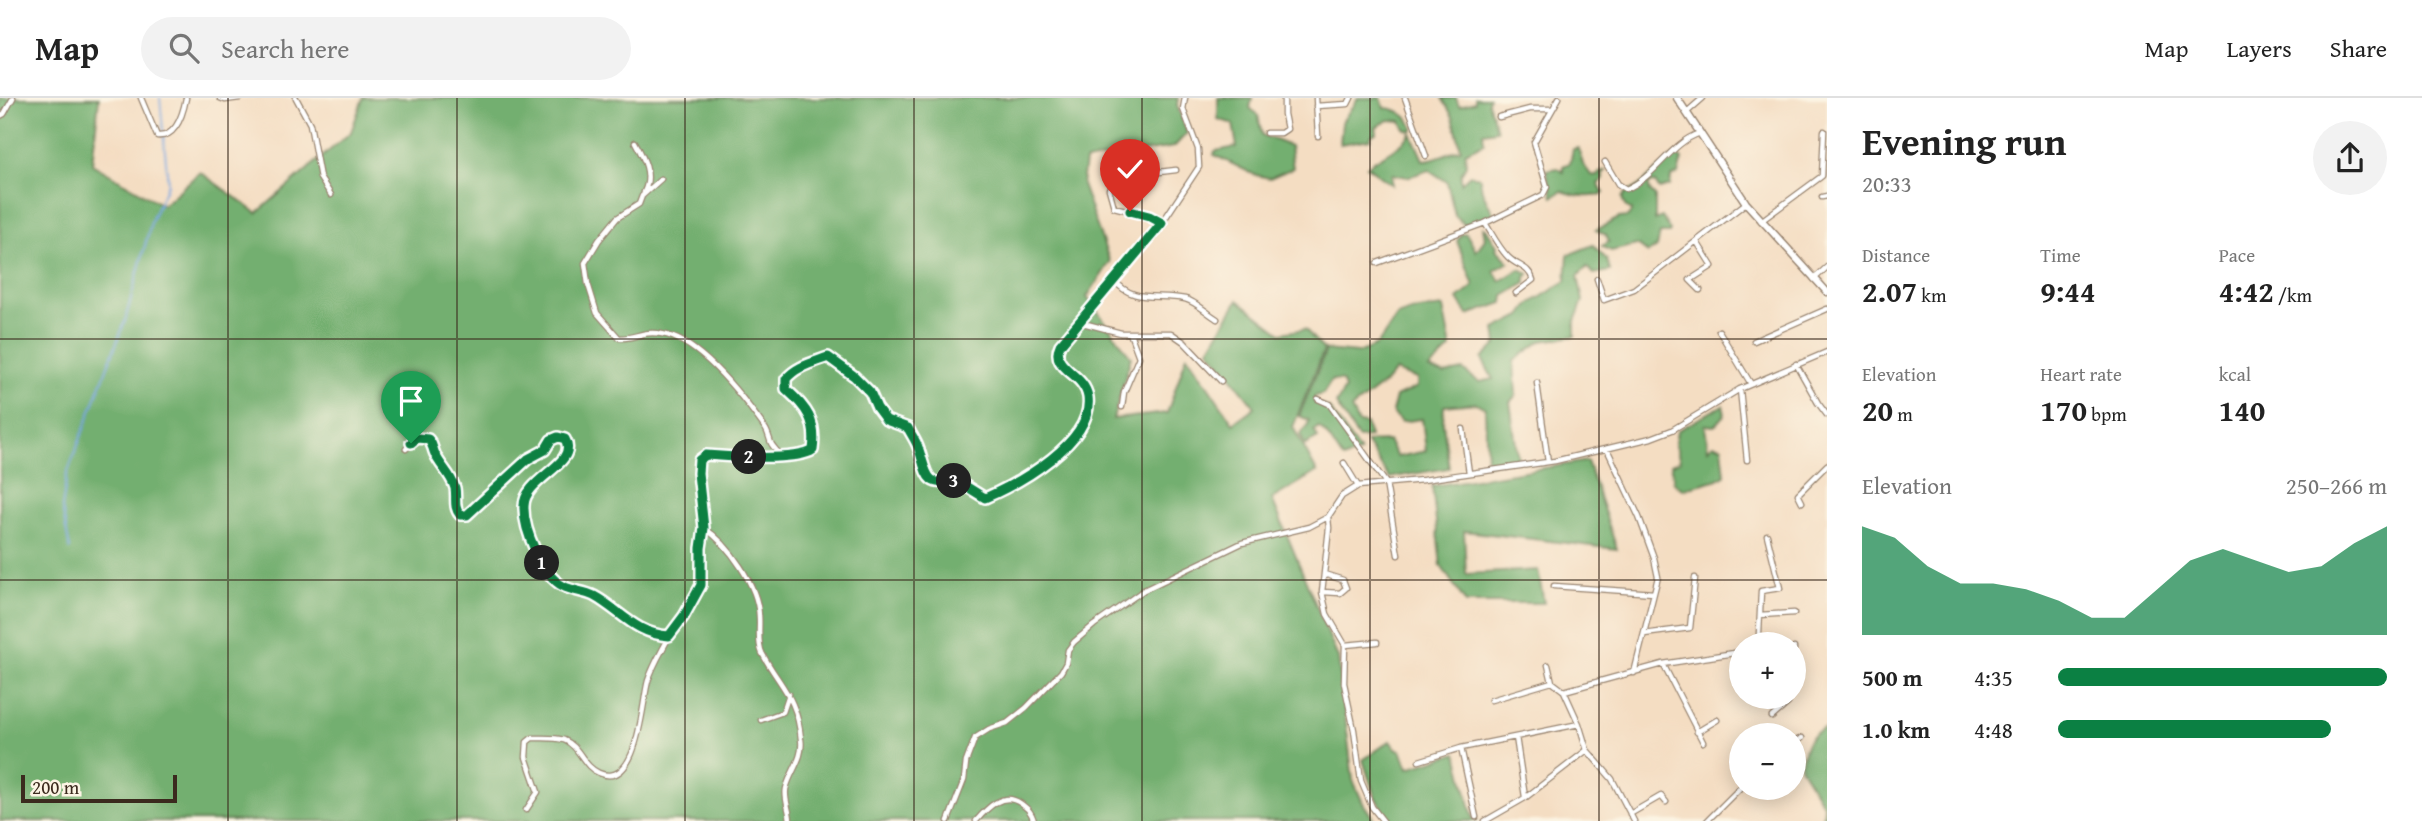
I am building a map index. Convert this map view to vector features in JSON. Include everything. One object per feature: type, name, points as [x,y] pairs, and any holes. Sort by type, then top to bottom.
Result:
[{"type":"main road","points":[[1677,98],[1746,203],[1827,292]]},
{"type":"street","points":[[0,116],[13,98]]},
{"type":"street","points":[[141,98],[152,130],[160,137],[166,136],[178,125],[186,98]]},
{"type":"street","points":[[220,98],[240,98]]},
{"type":"street","points":[[296,98],[310,124],[320,178],[331,195]]},
{"type":"street","points":[[526,810],[538,792],[526,757],[527,742],[532,738],[566,740],[591,769],[601,774],[608,776],[623,768],[635,747],[647,684],[653,667],[701,585],[704,528],[699,460],[706,455],[781,456],[808,454],[813,450],[815,436],[808,412],[786,389],[786,379],[793,371],[828,357],[854,376],[870,392],[886,420],[908,428],[926,472],[932,480],[942,485],[956,480],[985,498],[1058,455],[1077,432],[1084,418],[1088,396],[1081,382],[1058,359],[1056,354],[1060,345],[1162,223],[1199,167],[1198,149],[1183,109],[1185,98]]},
{"type":"street","points":[[1266,134],[1281,133],[1287,129],[1284,98]]},
{"type":"street","points":[[1316,98],[1318,136]]},
{"type":"street","points":[[1316,107],[1348,104],[1351,98]]},
{"type":"street","points":[[1405,98],[1426,156]]},
{"type":"street","points":[[1377,263],[1485,223],[1543,195],[1547,187],[1534,142],[1559,98]]},
{"type":"street","points":[[1686,113],[1703,98]]},
{"type":"street","points":[[1499,117],[1530,109],[1552,109]]},
{"type":"street","points":[[1761,221],[1822,176],[1824,131]]},
{"type":"street","points":[[1605,162],[1618,184],[1626,189],[1642,179],[1690,136],[1700,133]]},
{"type":"street","points":[[635,142],[648,171],[648,182],[639,204],[617,218],[585,263],[597,313],[619,338],[629,339],[642,332],[662,334],[676,337],[692,348],[730,383],[767,430],[772,444],[781,456]]},
{"type":"street","points":[[1162,223],[1149,216],[1114,207],[1109,189],[1113,182],[1134,175],[1176,170]]},
{"type":"street","points":[[642,196],[661,179]]},
{"type":"street","points":[[1597,279],[1604,300],[1634,289],[1746,203]]},
{"type":"street","points":[[1485,223],[1506,256],[1526,268],[1532,275],[1533,280],[1516,293]]},
{"type":"street","points":[[1697,242],[1712,266],[1690,280],[1700,290]]},
{"type":"street","points":[[1815,279],[1827,267]]},
{"type":"street","points":[[1114,280],[1122,290],[1139,296],[1187,299],[1217,320]]},
{"type":"street","points":[[1754,341],[1827,309]]},
{"type":"street","points":[[1079,322],[1129,333],[1171,333],[1184,342],[1221,381]]},
{"type":"street","points":[[1719,331],[1751,384]]},
{"type":"street","points":[[1122,407],[1124,392],[1139,357],[1129,333]]},
{"type":"street","points":[[948,821],[964,780],[966,762],[975,738],[989,729],[1007,723],[1026,708],[1061,672],[1068,650],[1094,625],[1144,590],[1233,547],[1309,527],[1328,517],[1342,496],[1358,486],[1423,480],[1548,462],[1607,449],[1672,430],[1740,389],[1827,352]]},
{"type":"street","points":[[1796,364],[1827,415]]},
{"type":"street","points":[[1537,383],[1548,462]]},
{"type":"street","points":[[1740,389],[1747,460]]},
{"type":"street","points":[[1318,399],[1329,404],[1386,484],[1398,555]]},
{"type":"street","points":[[1463,429],[1469,472]]},
{"type":"street","points":[[406,449],[417,438],[428,439],[433,445],[435,455],[451,477],[456,492],[456,510],[460,515],[467,515],[528,459],[545,450],[551,440],[558,437],[565,439],[569,445],[568,453],[535,483],[524,501],[523,518],[542,563],[553,579],[565,587],[593,596],[624,619],[659,636],[669,636]]},
{"type":"street","points":[[1607,449],[1639,517],[1658,576],[1633,673]]},
{"type":"street","points":[[1344,463],[1358,486]]},
{"type":"street","points":[[1802,502],[1798,494],[1827,466]]},
{"type":"street","points":[[1328,517],[1322,592],[1327,614],[1345,645],[1343,684],[1354,730],[1361,781],[1383,821]]},
{"type":"street","points":[[704,528],[719,538],[751,585],[757,601],[761,651],[795,705],[802,740],[800,759],[786,789],[790,821]]},
{"type":"street","points":[[1759,632],[1761,591],[1780,588],[1767,535]]},
{"type":"street","points":[[1322,592],[1340,593],[1346,589],[1343,580],[1324,574]]},
{"type":"street","points":[[1644,634],[1690,628],[1695,578]]},
{"type":"street","points":[[1554,586],[1654,593]]},
{"type":"street","points":[[1760,615],[1794,613]]},
{"type":"street","points":[[1345,645],[1377,642]]},
{"type":"street","points":[[1564,691],[1663,664],[1729,654]]},
{"type":"street","points":[[1663,664],[1703,742]]},
{"type":"street","points":[[1548,666],[1552,682],[1564,691],[1587,750],[1612,779],[1634,821]]},
{"type":"street","points":[[1491,700],[1552,682]]},
{"type":"street","points":[[761,720],[783,712],[789,694]]},
{"type":"street","points":[[1772,717],[1781,709]]},
{"type":"street","points":[[1697,732],[1717,720]]},
{"type":"street","points":[[1419,761],[1461,748],[1579,724]]},
{"type":"street","points":[[1516,737],[1525,798]]},
{"type":"street","points":[[1461,748],[1476,817]]},
{"type":"street","points":[[1485,821],[1525,798],[1587,750]]},
{"type":"street","points":[[1630,814],[1661,796],[1666,802]]},
{"type":"street","points":[[976,821],[988,807],[1002,800],[1013,799],[1030,810],[1034,821]]},
{"type":"street","points":[[1707,821],[1729,799]]},
{"type":"green space","points":[[0,98],[99,98],[92,164],[163,205],[200,172],[257,213],[351,132],[363,98],[1178,98],[1177,105],[1187,133],[1174,147],[1085,161],[1082,185],[1110,262],[1087,297],[1131,357],[1113,419],[1167,413],[1187,355],[1233,423],[1255,407],[1209,349],[1238,300],[1281,333],[1305,329],[1324,350],[1293,427],[1317,472],[1272,499],[1338,658],[1353,780],[1375,821],[0,821]]},
{"type":"green space","points":[[1218,98],[1252,98],[1250,108],[1258,115],[1262,135],[1290,146],[1293,168],[1270,178],[1255,175],[1214,155],[1215,151],[1237,147],[1233,124],[1218,119]]},
{"type":"green space","points":[[1358,98],[1381,98],[1384,108],[1402,114],[1414,129],[1405,129],[1401,121],[1389,120],[1376,127],[1377,132],[1371,139],[1340,144],[1342,122]]},
{"type":"green space","points":[[1442,98],[1456,98],[1459,106],[1475,102],[1475,98],[1489,98],[1497,130],[1483,132],[1484,143],[1465,152],[1466,165],[1461,174],[1461,183],[1470,175],[1480,178],[1482,191],[1494,215],[1465,225],[1455,216],[1447,182],[1429,170],[1408,177],[1392,174],[1392,185],[1367,166],[1397,147],[1411,133],[1423,160],[1461,149],[1453,117]]},
{"type":"green space","points":[[1578,148],[1583,164],[1591,175],[1598,176],[1606,171],[1602,176],[1604,179],[1598,184],[1604,193],[1583,196],[1562,191],[1553,197],[1546,170],[1558,168],[1563,172],[1563,166],[1570,163],[1573,149]]},
{"type":"green space","points":[[1676,154],[1682,159],[1678,174],[1671,177],[1670,186],[1659,189],[1655,183],[1648,184],[1655,196],[1655,220],[1662,217],[1669,233],[1660,233],[1657,247],[1648,253],[1637,245],[1611,251],[1602,246],[1609,242],[1606,235],[1596,230],[1619,218],[1628,217],[1632,210],[1625,206],[1622,198]]},
{"type":"green space","points":[[1483,227],[1497,246],[1496,249],[1509,262],[1494,271],[1500,281],[1520,269],[1529,274],[1526,283],[1504,296],[1503,303],[1468,315],[1458,299],[1474,286],[1457,241],[1461,234],[1466,233],[1476,251],[1485,239]]},
{"type":"green space","points":[[1593,245],[1607,260],[1610,271],[1594,274],[1587,267],[1578,276],[1583,301],[1575,321],[1575,336],[1541,341],[1514,361],[1516,395],[1510,402],[1518,459],[1487,464],[1485,408],[1476,403],[1444,406],[1443,423],[1449,468],[1389,478],[1366,442],[1388,441],[1397,457],[1426,451],[1422,419],[1401,422],[1392,412],[1396,397],[1417,387],[1417,379],[1395,371],[1386,382],[1351,409],[1358,423],[1366,424],[1370,437],[1358,438],[1336,404],[1345,389],[1342,381],[1332,380],[1323,394],[1315,396],[1314,402],[1329,408],[1360,452],[1343,459],[1319,427],[1314,430],[1318,438],[1305,445],[1300,434],[1307,427],[1309,420],[1299,416],[1326,350],[1358,353],[1377,345],[1397,316],[1411,311],[1443,307],[1451,348],[1429,369],[1444,374],[1463,370],[1479,382],[1493,379],[1482,359],[1497,344],[1495,329],[1521,316],[1530,304],[1566,281],[1568,255]]},
{"type":"green space","points":[[1723,405],[1725,414],[1714,426],[1705,425],[1708,449],[1713,444],[1722,447],[1725,475],[1683,489],[1674,483],[1671,464],[1680,461],[1675,443],[1677,431]]},
{"type":"green space","points":[[1587,461],[1617,549],[1464,531],[1466,574],[1538,570],[1544,603],[1466,603],[1441,566],[1432,486]]},
{"type":"green space","points":[[1827,728],[1827,821],[1823,821],[1824,806],[1806,777],[1806,745],[1810,738]]},
{"type":"green space","points":[[1390,741],[1396,749],[1401,750],[1408,768],[1457,753],[1473,818],[1478,821],[1390,821],[1375,797],[1363,760]]},
{"type":"waterway","points":[[70,549],[62,508],[67,474],[125,321],[152,219],[168,183],[160,98]]},
{"type":"route","points":[[411,443],[417,438],[428,439],[433,445],[435,455],[451,477],[456,492],[456,510],[460,515],[467,515],[528,459],[545,450],[551,440],[558,437],[565,439],[569,445],[568,453],[535,483],[524,501],[523,518],[542,563],[553,579],[565,587],[593,596],[624,619],[659,636],[669,636],[701,585],[704,528],[699,460],[706,455],[793,456],[808,454],[813,450],[815,436],[808,412],[786,389],[786,379],[804,365],[828,357],[854,376],[870,392],[886,420],[908,428],[926,472],[932,480],[942,485],[956,480],[985,498],[1058,455],[1077,432],[1084,418],[1088,396],[1081,382],[1058,359],[1056,354],[1060,345],[1162,223],[1130,211]]}]
